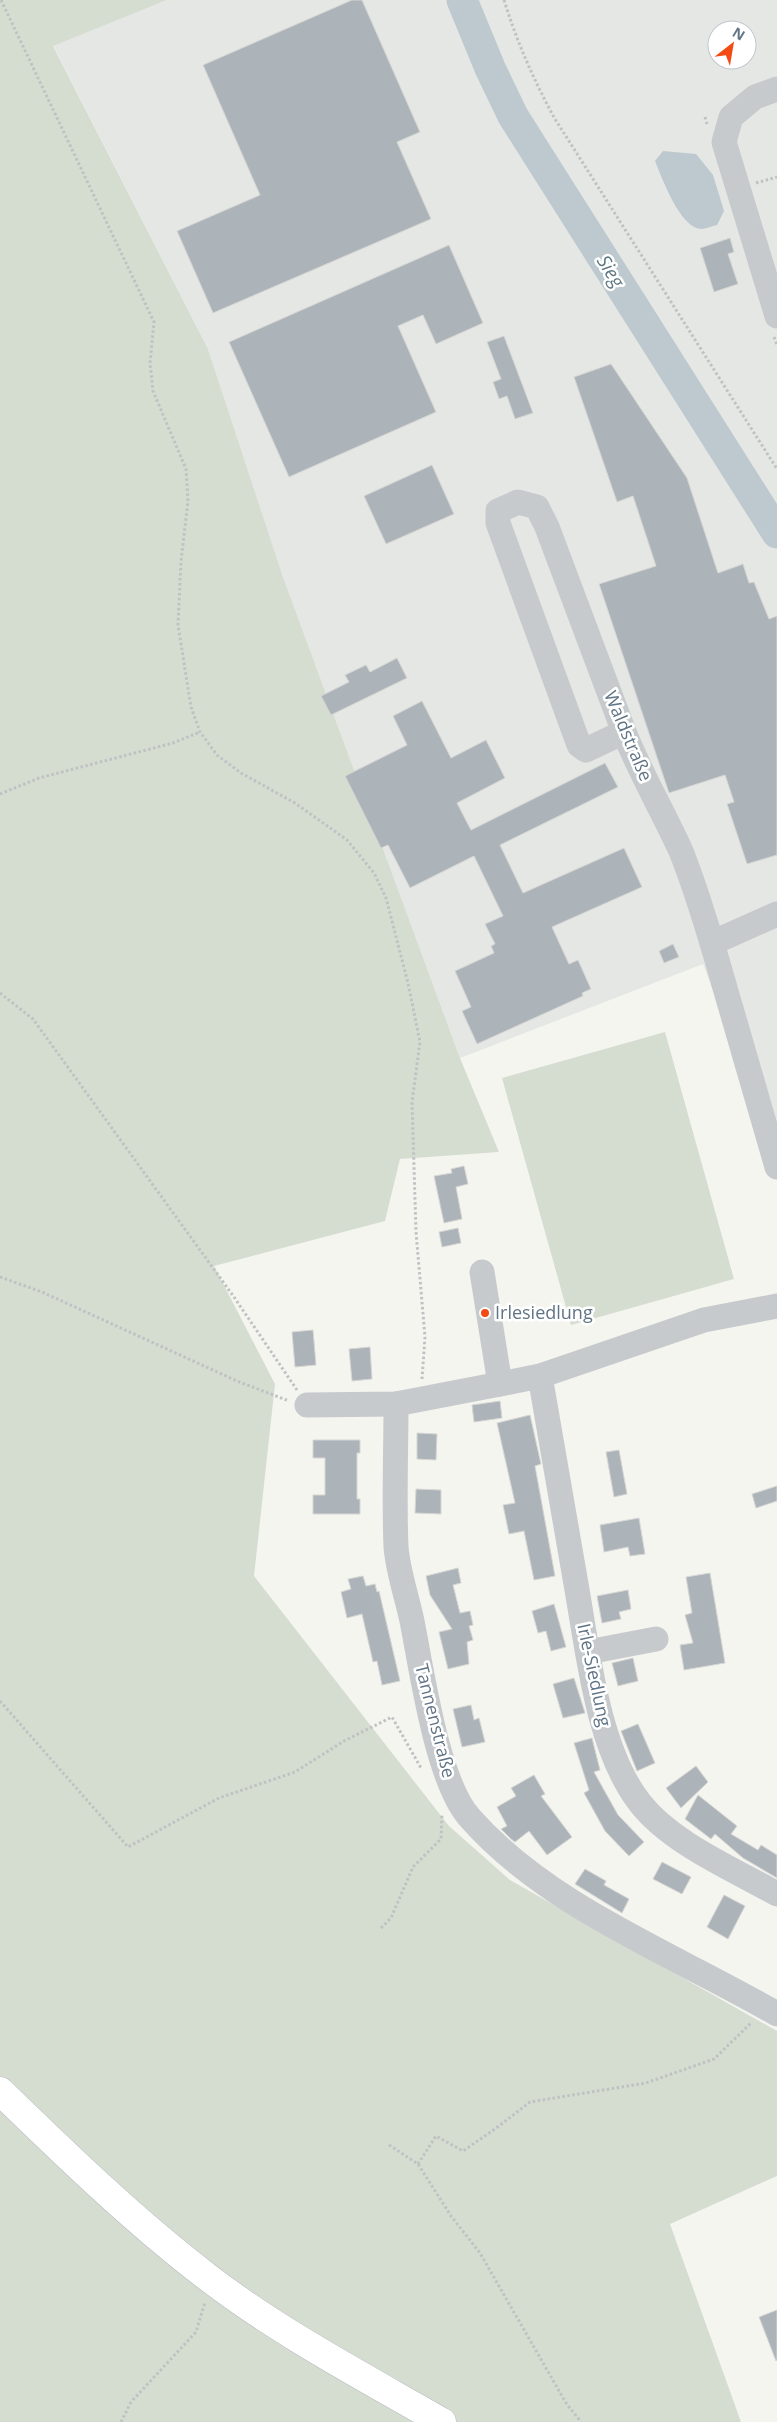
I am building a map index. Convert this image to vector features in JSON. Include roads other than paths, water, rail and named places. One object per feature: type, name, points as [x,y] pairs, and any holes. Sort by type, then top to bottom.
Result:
[{"type":"main road","points":[[0,2091],[105,2190],[208,2277],[270,2320],[442,2422]]},
{"type":"street","points":[[777,89],[755,97],[731,116],[724,142],[777,316]]},
{"type":"street","name":"Waldstraße","points":[[624,732],[586,750],[578,745],[498,523],[498,511],[518,502],[536,507],[547,526],[624,732],[636,761],[680,850],[698,898],[777,1167]]},
{"type":"street","points":[[712,943],[777,914]]},
{"type":"street","points":[[482,1272],[500,1384]]},
{"type":"street","points":[[307,1405],[396,1404],[540,1376],[704,1320],[777,1306]]},
{"type":"street","name":"Irle-Siedlung","points":[[540,1376],[588,1652],[603,1721],[618,1768],[640,1803],[669,1833],[777,1894]]},
{"type":"street","name":"Tannenstraße","points":[[396,1404],[396,1549],[433,1721],[448,1778],[468,1816],[494,1844],[530,1874],[625,1933],[772,2011]]},
{"type":"street","points":[[588,1652],[656,1639]]},
{"type":"waterway","name":"Sieg","points":[[462,0],[490,68],[513,116],[777,533]]},
{"type":"place","name":"Irlesiedlung","points":[[485,1313]]}]
